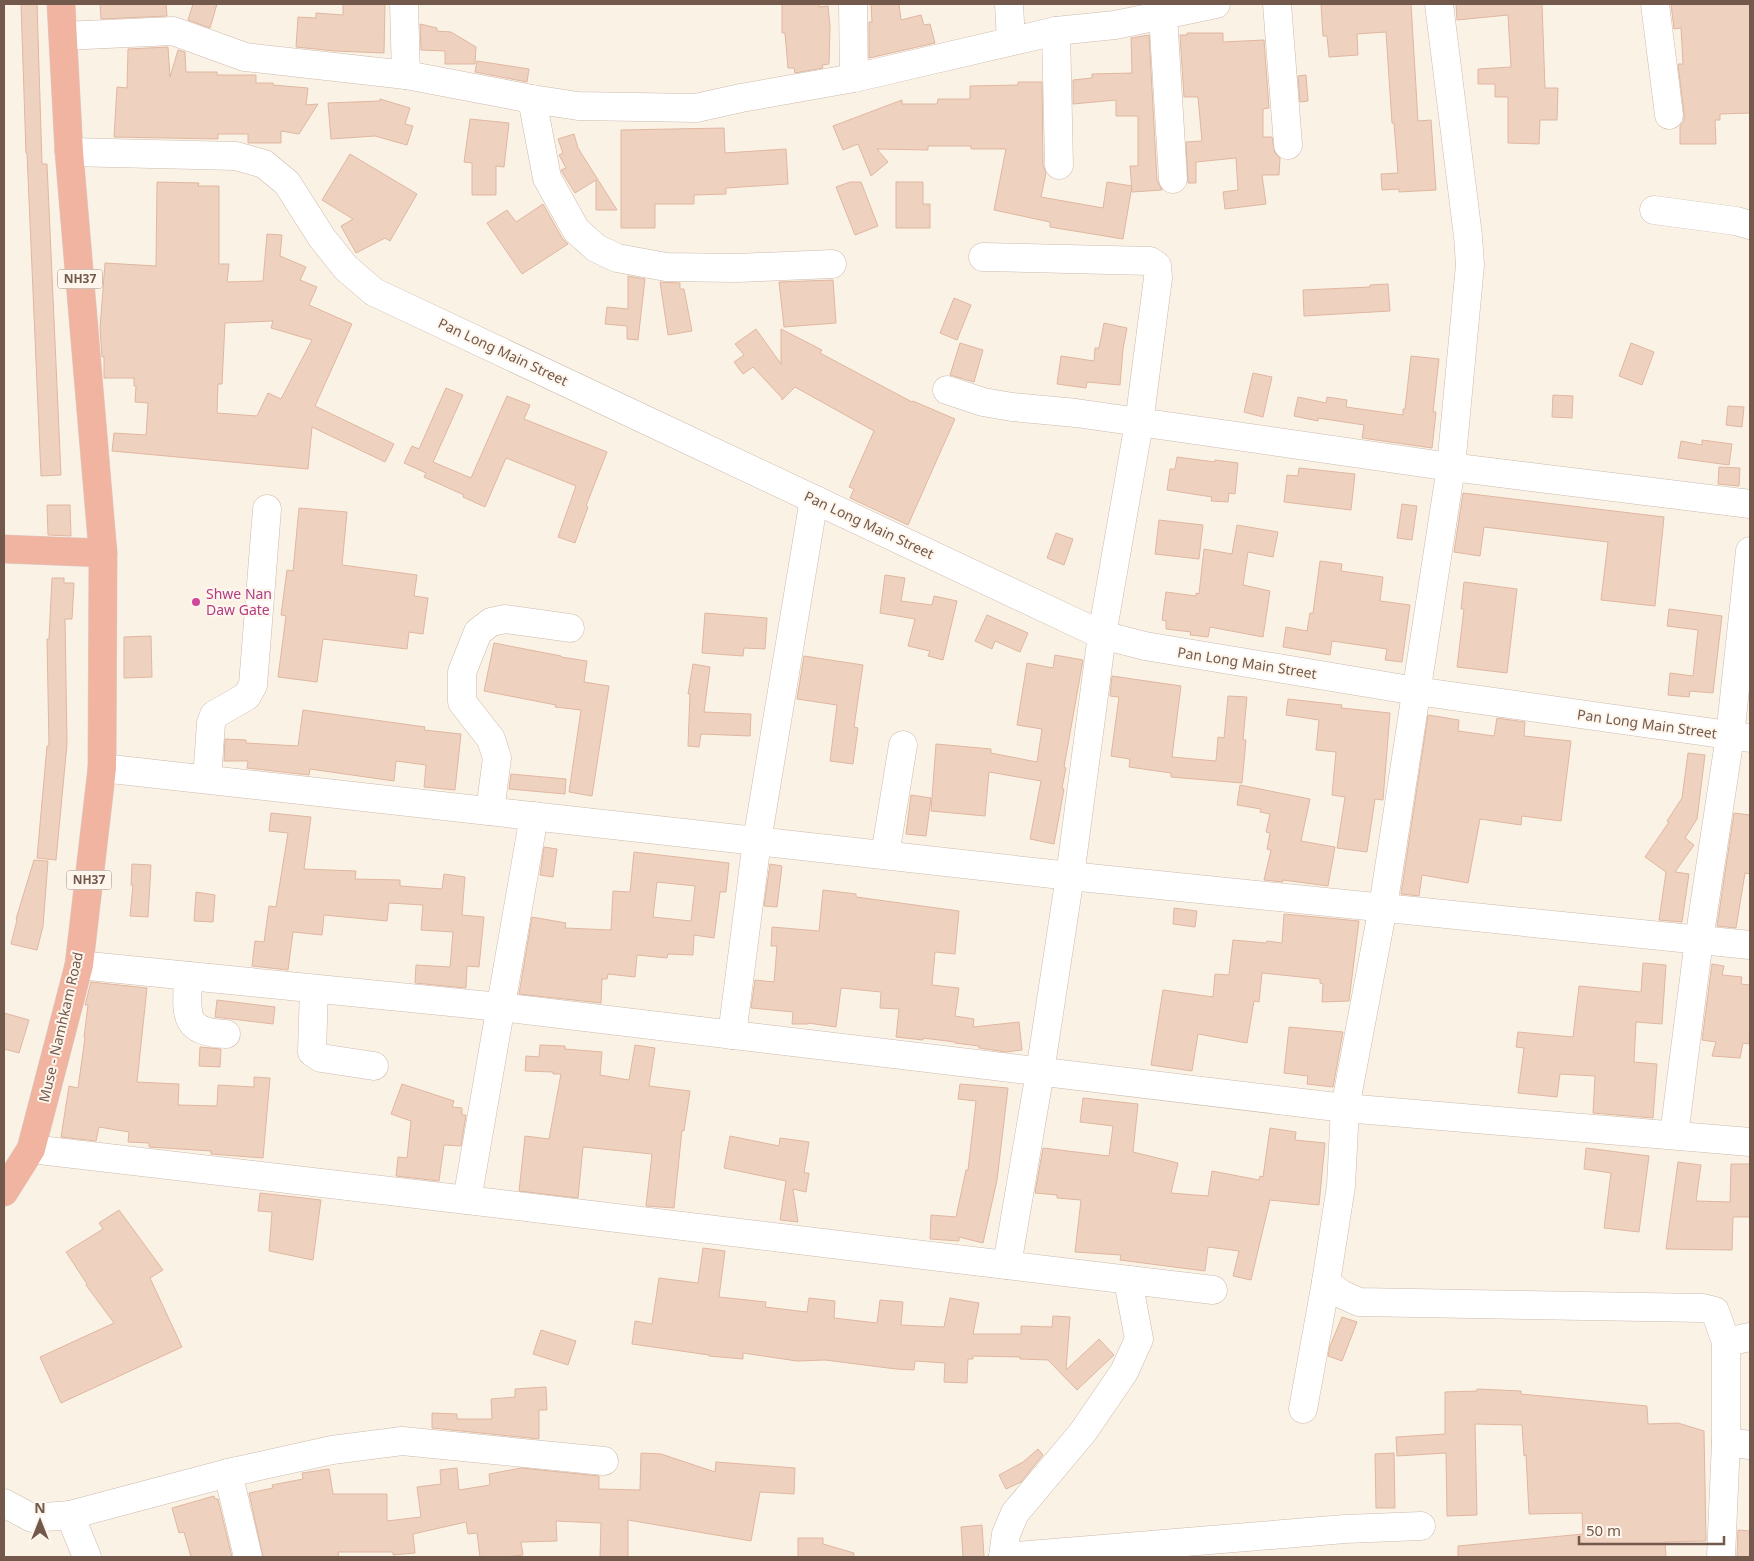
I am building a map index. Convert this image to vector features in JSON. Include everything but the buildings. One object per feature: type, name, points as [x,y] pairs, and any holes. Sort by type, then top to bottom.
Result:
[{"type":"highway","name":"NH37","points":[[61,4],[69,152],[103,553]]},
{"type":"highway","points":[[11,550],[103,553]]},
{"type":"highway","name":"Muse - Namhkam Road","points":[[4,1192],[31,1150],[79,965],[102,768],[103,553]]},
{"type":"street","points":[[404,4],[406,75]]},
{"type":"street","points":[[853,4],[854,78]]},
{"type":"street","points":[[1009,4],[1011,41]]},
{"type":"street","points":[[63,36],[173,31],[245,57],[406,75],[578,106],[696,108],[854,78],[1056,31],[1115,25],[1216,4]]},
{"type":"street","points":[[1277,4],[1288,145]]},
{"type":"street","points":[[1303,1409],[1341,1186],[1345,1108],[1383,907],[1451,467],[1470,265],[1439,4]]},
{"type":"street","points":[[1655,4],[1669,115]]},
{"type":"street","points":[[1164,15],[1174,179]]},
{"type":"street","points":[[1056,31],[1059,165]]},
{"type":"street","points":[[532,99],[547,178],[576,230],[596,248],[617,258],[666,267],[738,268],[832,264]]},
{"type":"street","name":"Pan Long Main Street","points":[[69,152],[236,156],[264,164],[287,183],[322,238],[346,268],[374,292],[1102,635],[1145,646],[1416,691],[1740,737]]},
{"type":"street","points":[[1654,210],[1750,224]]},
{"type":"street","points":[[983,257],[1150,261],[1157,266],[1158,278],[1139,423],[1102,635],[1070,876],[1040,1072],[1007,1265]]},
{"type":"street","points":[[947,390],[982,402],[1012,407],[1076,413],[1451,467],[1750,504]]},
{"type":"street","points":[[732,1035],[757,841],[814,499]]},
{"type":"street","points":[[207,779],[211,723],[214,715],[247,696],[253,685],[267,509]]},
{"type":"street","points":[[1674,1135],[1699,940],[1740,737],[1750,551]]},
{"type":"street","points":[[490,811],[497,758],[491,739],[462,702],[462,672],[478,632],[491,622],[505,619],[570,628]]},
{"type":"street","points":[[885,855],[903,745]]},
{"type":"street","points":[[102,768],[1070,876],[1750,945]]},
{"type":"street","points":[[467,1200],[534,816]]},
{"type":"street","points":[[79,965],[500,1007],[1345,1108],[1750,1142]]},
{"type":"street","points":[[188,976],[188,1016],[197,1029],[212,1034],[226,1034]]},
{"type":"street","points":[[314,989],[312,1052],[321,1058],[374,1066]]},
{"type":"street","points":[[31,1150],[467,1200],[1213,1290]]},
{"type":"street","points":[[1128,1280],[1139,1339],[1124,1372],[1083,1432],[1015,1513],[1006,1534],[1003,1557],[1345,1528],[1421,1526]]},
{"type":"street","points":[[1326,1282],[1341,1294],[1359,1302],[1703,1308],[1715,1310],[1738,1340],[1738,1443],[1721,1557]]},
{"type":"street","points":[[4,1503],[32,1518],[70,1515],[228,1472],[332,1450],[402,1441],[604,1461]]},
{"type":"street","points":[[228,1472],[248,1557]]},
{"type":"street","points":[[70,1515],[87,1557]]},
{"type":"place","name":"Shwe Nan Daw Gate","points":[[196,602]]}]
